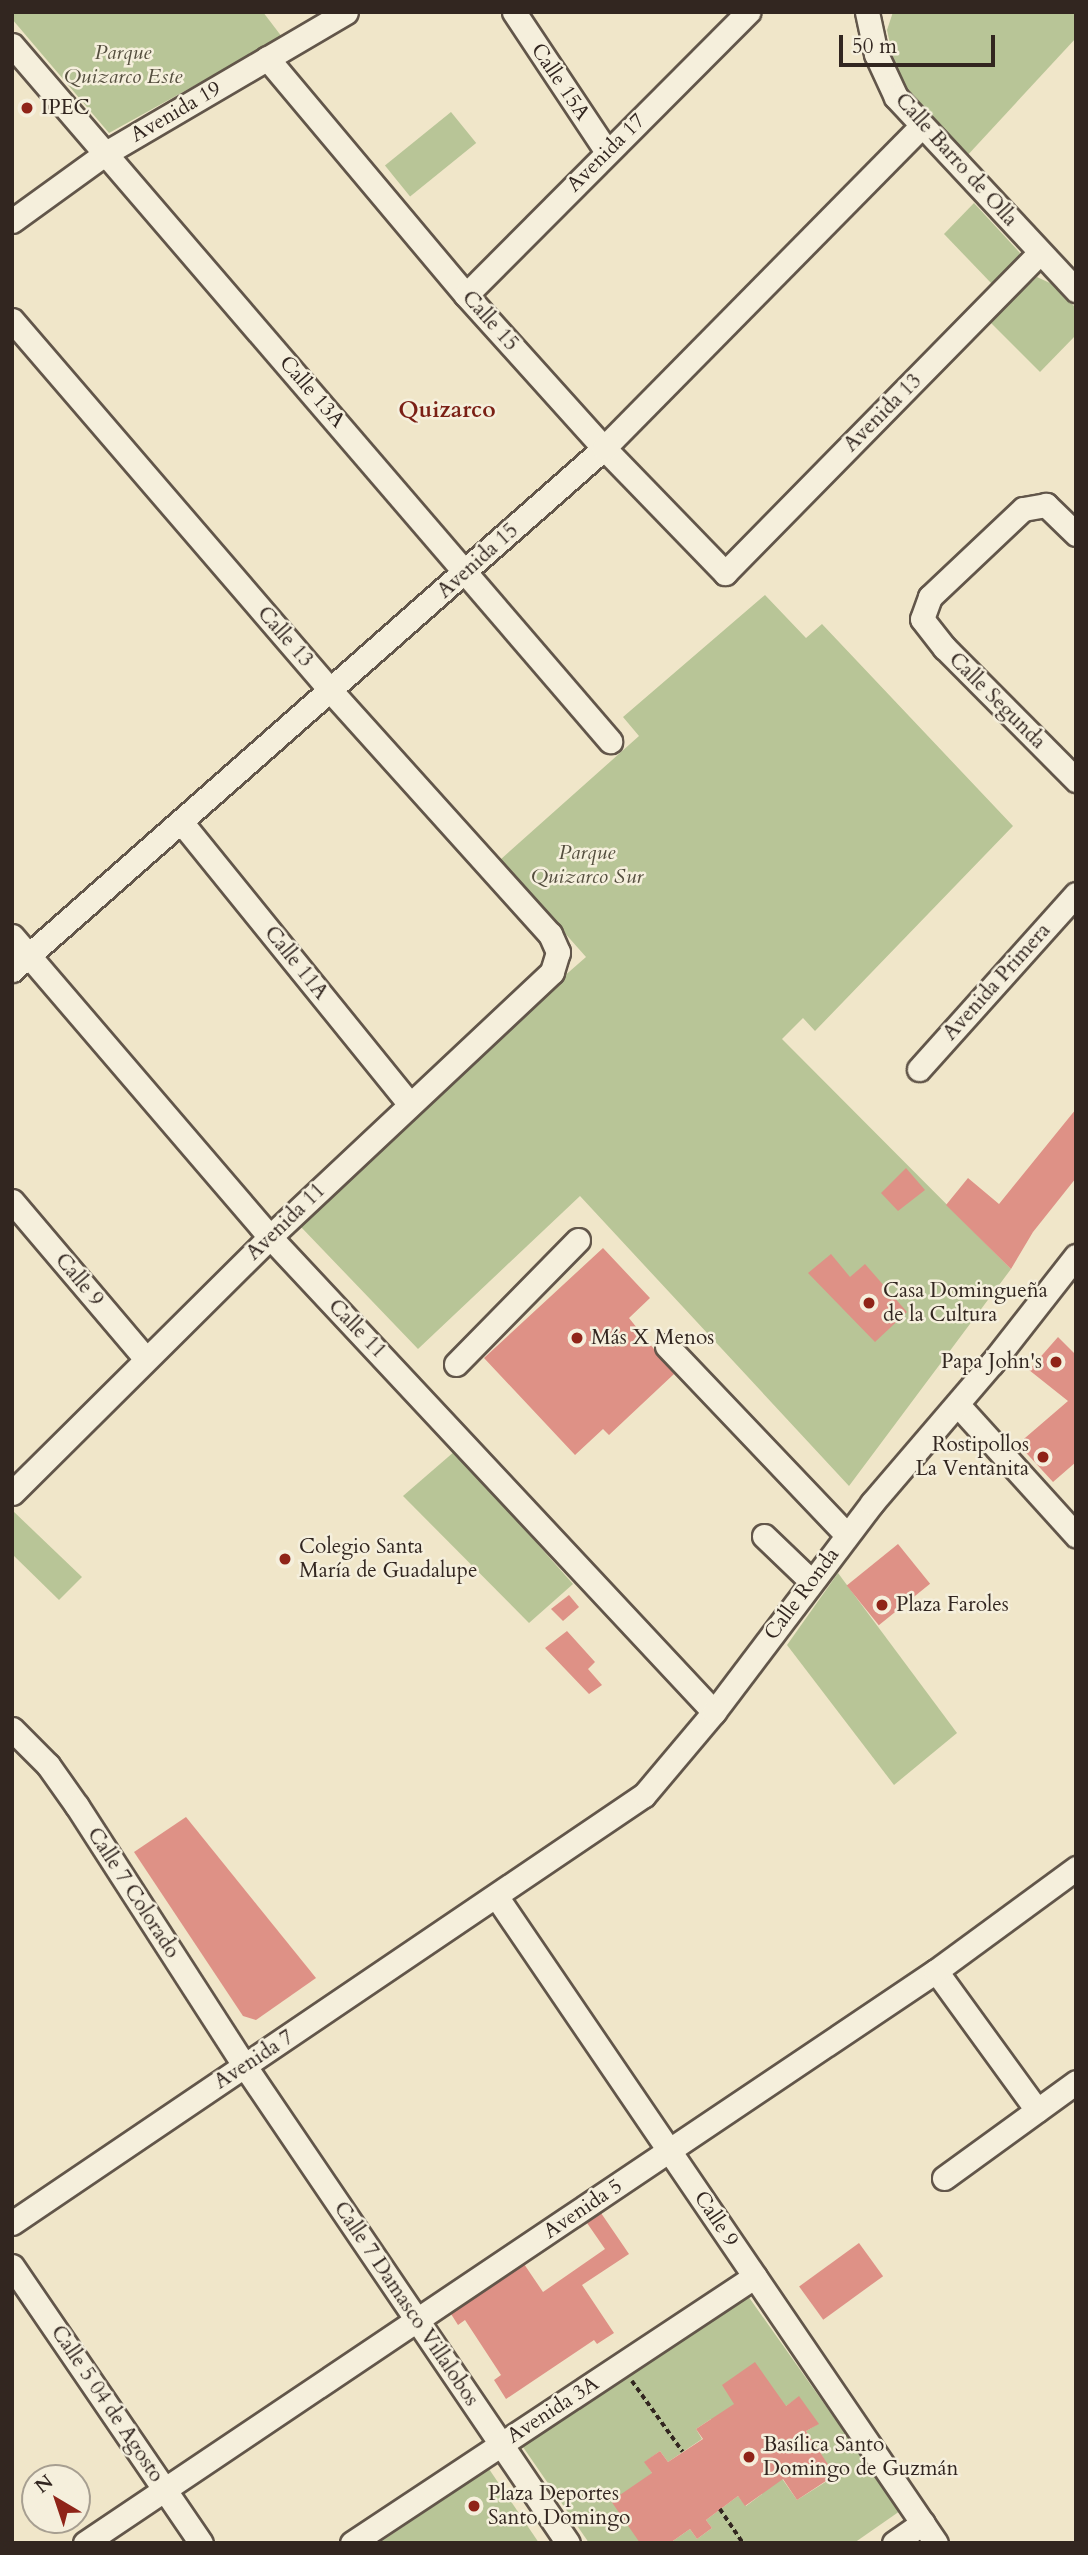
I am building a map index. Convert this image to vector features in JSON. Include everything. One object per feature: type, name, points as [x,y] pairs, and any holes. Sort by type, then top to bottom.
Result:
[{"type":"street","name":"Avenida 19","points":[[12,221],[106,153],[346,12]]},
{"type":"street","name":"Calle 15A","points":[[514,12],[607,152]]},
{"type":"street","name":"Avenida 17","points":[[466,295],[748,12]]},
{"type":"street","name":"Calle Barro de Olla","points":[[867,12],[883,73],[920,128],[1076,290]]},
{"type":"street","name":"Calle 13A","points":[[12,45],[468,571],[610,741]]},
{"type":"street","name":"Calle 15","points":[[267,58],[466,295],[604,448],[725,573]]},
{"type":"street","name":"Avenida 15","points":[[21,963],[183,823],[604,448],[920,128]]},
{"type":"street","name":"Avenida 13","points":[[725,573],[1040,253]]},
{"type":"street","name":"Calle 13","points":[[12,320],[330,690],[550,934],[558,952]]},
{"type":"street","name":"Calle Segunda","points":[[1076,534],[1046,505],[1023,509],[930,597],[922,619],[945,648],[1076,779]]},
{"type":"street","name":"Calle 11A","points":[[183,823],[409,1103]]},
{"type":"street","name":"Avenida Primera","points":[[919,1069],[1076,894]]},
{"type":"street","name":"Calle 11","points":[[12,936],[21,963],[270,1237],[714,1712]]},
{"type":"street","name":"Avenida 11","points":[[12,1493],[270,1237],[409,1103],[552,972],[558,952]]},
{"type":"street","name":"Calle 9","points":[[12,1200],[145,1359]]},
{"type":"street","points":[[456,1364],[578,1240]]},
{"type":"street","name":"Calle Ronda","points":[[496,1896],[644,1795],[714,1712],[847,1535],[958,1405],[1076,1256]]},
{"type":"street","points":[[667,1346],[847,1535]]},
{"type":"street","points":[[958,1405],[1076,1535]]},
{"type":"street","points":[[764,1536],[811,1581]]},
{"type":"street","name":"Calle 7 Colorado","points":[[13,1730],[48,1765],[77,1806],[244,2065]]},
{"type":"street","name":"Avenida 5","points":[[85,2543],[936,1971],[1076,1868]]},
{"type":"street","name":"Calle 9","points":[[496,1896],[936,2543]]},
{"type":"street","name":"Avenida 7","points":[[12,2223],[496,1896]]},
{"type":"street","points":[[936,1971],[1037,2110]]},
{"type":"street","name":"Calle 7 Damasco Villalobos","points":[[244,2065],[568,2543]]},
{"type":"street","points":[[944,2178],[1076,2082]]},
{"type":"street","name":"Calle 5 04 de Agosto","points":[[12,2266],[201,2543]]},
{"type":"street","name":"Avenida 3A","points":[[352,2543],[755,2276]]},
{"type":"street","points":[[894,2543],[923,2523]]},
{"type":"path","points":[[620,2365],[683,2452]]},
{"type":"path","points":[[720,2510],[743,2543]]},
{"type":"green space","name":"Parque Quizarco Este","points":[[12,12],[263,12],[282,37],[109,133],[12,19]]},
{"type":"green space","points":[[893,12],[1076,12],[1076,38],[965,158],[916,105],[897,75],[887,30]]},
{"type":"green space","points":[[451,112],[476,143],[410,197],[385,165]]},
{"type":"green space","points":[[974,203],[1020,253],[1015,266],[992,284],[944,234]]},
{"type":"green space","points":[[1037,277],[1052,284],[1076,308],[1076,335],[1040,372],[990,322]]},
{"type":"green space","name":"Parque Quizarco Sur","points":[[765,595],[806,638],[822,624],[1013,826],[815,1031],[803,1018],[782,1039],[1011,1269],[849,1486],[580,1196],[418,1349],[301,1227],[301,1207],[586,957],[500,860],[639,736],[623,717]]},
{"type":"green space","points":[[455,1451],[573,1584],[529,1623],[403,1496]]},
{"type":"green space","points":[[12,1510],[82,1577],[59,1600],[12,1554]]},
{"type":"green space","points":[[838,1573],[957,1733],[894,1785],[787,1645]]},
{"type":"green space","points":[[748,2296],[900,2511],[854,2543],[670,2543],[690,2529],[697,2539],[712,2528],[706,2520],[738,2496],[746,2506],[762,2494],[756,2485],[776,2470],[797,2500],[835,2476],[806,2431],[818,2424],[799,2397],[786,2406],[741,2414],[718,2429],[711,2419],[696,2429],[702,2439],[668,2462],[660,2451],[645,2462],[652,2473],[640,2543],[589,2543],[523,2447]]},
{"type":"green space","name":"Plaza Deportes Santo Domingo","points":[[489,2469],[539,2543],[379,2543]]},
{"type":"building","points":[[1076,1109],[1076,1178],[1033,1232],[1011,1269],[946,1205],[968,1178],[999,1204]]},
{"type":"building","points":[[906,1168],[925,1190],[898,1211],[881,1193]]},
{"type":"building","name":"Más X Menos","points":[[603,1248],[650,1298],[629,1318],[674,1374],[609,1435],[603,1429],[575,1455],[484,1358]]},
{"type":"building","name":"Casa Domingueña de la Cultura","points":[[831,1254],[850,1277],[865,1264],[907,1312],[875,1342],[808,1273]]},
{"type":"building","points":[[1058,1337],[1076,1355],[1076,1462],[1053,1482],[1018,1444],[1068,1401],[1029,1370]]},
{"type":"building","name":"Plaza Faroles","points":[[898,1544],[930,1584],[879,1625],[847,1586]]},
{"type":"building","points":[[569,1595],[579,1607],[563,1621],[551,1609]]},
{"type":"building","points":[[567,1631],[595,1662],[588,1669],[602,1685],[589,1694],[545,1648]]},
{"type":"building","points":[[186,1817],[316,1978],[256,2020],[243,2016],[134,1852]]},
{"type":"building","points":[[601,2213],[629,2254],[582,2285],[614,2333],[597,2344],[594,2340],[506,2399],[494,2380],[501,2375],[465,2320],[458,2325],[451,2314],[524,2264],[543,2292],[605,2249],[587,2223]]},
{"type":"building","points":[[859,2243],[883,2276],[823,2320],[799,2286]]},
{"type":"building","name":"Basílica Santo Domingo de Guzmán","points":[[755,2362],[786,2406],[799,2396],[819,2424],[806,2431],[835,2475],[797,2500],[783,2479],[745,2506],[738,2496],[706,2520],[712,2528],[697,2539],[690,2529],[670,2543],[640,2543],[611,2501],[652,2473],[644,2462],[660,2451],[668,2462],[703,2439],[696,2429],[734,2404],[722,2385]]},
{"type":"place","name":"IPEC","points":[[27,108]]},
{"type":"place","name":"Casa Domingueña de la Cultura","points":[[869,1303]]},
{"type":"place","name":"Más X Menos","points":[[577,1338]]},
{"type":"place","name":"Papa John's","points":[[1056,1362]]},
{"type":"place","name":"Rostipollos La Ventanita","points":[[1043,1457]]},
{"type":"place","name":"Colegio Santa María de Guadalupe","points":[[285,1559]]},
{"type":"place","name":"Plaza Faroles","points":[[882,1605]]},
{"type":"place","name":"Basílica Santo Domingo de Guzmán","points":[[749,2457]]},
{"type":"place","name":"Plaza Deportes Santo Domingo","points":[[474,2506]]},
{"type":"district","name":"Quizarco","points":[[447,410]]}]
